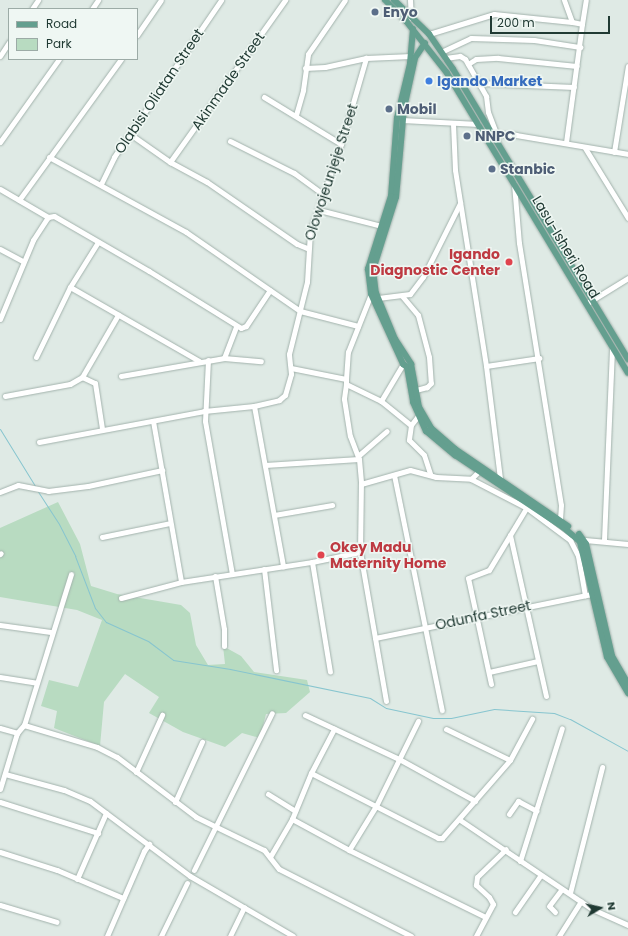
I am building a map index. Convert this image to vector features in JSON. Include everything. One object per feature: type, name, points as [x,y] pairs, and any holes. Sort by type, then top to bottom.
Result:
[{"type":"main road","name":"Lasu-Isheri Road","points":[[385,0],[425,43],[478,124],[514,184],[589,302],[628,359]]},
{"type":"main road","name":"Lasu-Isheri Road","points":[[394,0],[429,34],[494,134],[589,302],[612,347],[628,373]]},
{"type":"main road","points":[[413,29],[411,56],[397,118],[391,196],[368,269],[371,294],[403,364],[407,367],[418,416],[435,440],[479,471],[498,481],[560,520],[585,540],[612,656],[628,684]]},
{"type":"main road","points":[[425,43],[415,58],[402,120],[396,197],[372,276],[378,298],[395,339],[411,364],[421,412],[431,428],[527,506],[561,529],[578,538],[583,546],[589,594],[607,657],[628,693]]},
{"type":"street","points":[[138,34],[161,0]]},
{"type":"street","name":"Olabisi Oliatan Street","points":[[101,184],[114,157],[221,0]]},
{"type":"street","name":"Akinmade Street","points":[[170,162],[285,0]]},
{"type":"street","points":[[296,115],[308,54],[345,0]]},
{"type":"street","points":[[410,0],[411,18]]},
{"type":"street","points":[[564,0],[572,22]]},
{"type":"street","points":[[566,143],[586,0]]},
{"type":"street","points":[[429,34],[494,14],[582,24]]},
{"type":"street","points":[[441,52],[471,38],[534,40],[580,47]]},
{"type":"street","points":[[0,56],[8,44]]},
{"type":"street","points":[[305,68],[325,67],[366,58],[411,56]]},
{"type":"street","points":[[445,58],[460,56],[468,64],[488,102],[488,112],[494,134],[566,143],[585,148],[628,154]]},
{"type":"street","name":"Olowojeunjeje Street","points":[[254,406],[279,400],[285,395],[291,368],[289,354],[307,282],[307,248],[310,232],[341,144],[366,58]]},
{"type":"street","points":[[468,64],[476,59],[498,58],[577,66]]},
{"type":"street","points":[[0,142],[58,60]]},
{"type":"street","points":[[19,200],[120,60]]},
{"type":"street","points":[[614,152],[628,66]]},
{"type":"street","points":[[479,83],[574,87]]},
{"type":"street","points":[[264,97],[296,115],[341,144]]},
{"type":"street","points":[[402,120],[453,124],[478,124]]},
{"type":"street","points":[[453,124],[452,147],[486,366],[498,481],[490,490]]},
{"type":"street","points":[[130,134],[170,162],[199,177],[297,244],[307,248]]},
{"type":"street","points":[[230,141],[294,173],[323,194]]},
{"type":"street","points":[[585,148],[628,218]]},
{"type":"street","points":[[49,157],[101,184],[186,232],[300,311],[358,326]]},
{"type":"street","points":[[514,184],[519,243],[539,358],[561,505],[560,520]]},
{"type":"street","points":[[0,190],[48,217],[54,216],[241,328],[246,326],[270,290]]},
{"type":"street","points":[[378,298],[395,294],[402,296],[410,294],[423,277],[460,203]]},
{"type":"street","points":[[319,210],[382,226]]},
{"type":"street","points":[[0,319],[23,261],[34,238],[48,217]]},
{"type":"street","points":[[36,357],[70,287],[98,242]]},
{"type":"street","points":[[0,249],[23,261]]},
{"type":"street","points":[[589,302],[628,278]]},
{"type":"street","points":[[70,287],[199,361]]},
{"type":"street","points":[[371,294],[348,352],[344,399],[348,424],[359,458],[361,484],[360,552],[386,701]]},
{"type":"street","points":[[402,296],[418,315],[429,357],[431,383],[427,387],[416,390]]},
{"type":"street","points":[[5,396],[70,384],[82,377],[118,315]]},
{"type":"street","points":[[224,358],[236,326]]},
{"type":"street","points":[[604,540],[612,347]]},
{"type":"street","points":[[121,376],[186,366],[199,361],[224,358],[261,361]]},
{"type":"street","points":[[486,366],[539,358]]},
{"type":"street","points":[[208,360],[204,411],[232,574]]},
{"type":"street","points":[[382,401],[403,364]]},
{"type":"street","points":[[291,368],[346,381],[382,401],[411,425]]},
{"type":"street","points":[[82,377],[95,383],[102,430]]},
{"type":"street","points":[[40,442],[204,411],[254,406],[283,566]]},
{"type":"street","points":[[418,416],[411,425],[409,440],[424,455],[430,474]]},
{"type":"street","points":[[153,421],[181,582]]},
{"type":"street","points":[[265,465],[359,458],[387,431]]},
{"type":"street","points":[[0,492],[18,485],[50,491],[88,486],[162,470]]},
{"type":"street","points":[[361,484],[413,470],[436,477],[471,479],[490,490],[527,506],[489,570],[468,578],[491,684]]},
{"type":"street","points":[[471,479],[479,471]]},
{"type":"street","points":[[394,474],[424,628],[442,710]]},
{"type":"street","points":[[274,515],[332,505]]},
{"type":"street","points":[[102,537],[170,523]]},
{"type":"street","points":[[510,535],[546,696]]},
{"type":"street","points":[[585,540],[604,540],[628,544]]},
{"type":"street","points":[[121,598],[181,582],[264,568],[312,562],[360,552]]},
{"type":"street","points":[[312,562],[330,672]]},
{"type":"street","points":[[264,568],[276,670]]},
{"type":"street","points":[[0,789],[17,733],[24,725],[51,632],[71,574]]},
{"type":"street","points":[[215,576],[224,629],[224,646]]},
{"type":"street","name":"Odunfa Street","points":[[375,638],[476,616],[589,594]]},
{"type":"street","points":[[0,625],[51,632]]},
{"type":"street","points":[[489,672],[538,661]]},
{"type":"street","points":[[0,677],[37,683]]},
{"type":"street","points":[[194,870],[272,713]]},
{"type":"street","points":[[136,772],[162,715]]},
{"type":"street","points":[[305,715],[334,730],[399,759],[475,801]]},
{"type":"street","points":[[311,773],[438,838],[446,836],[510,760],[532,718]]},
{"type":"street","points":[[349,850],[376,806],[418,720]]},
{"type":"street","points":[[24,725],[97,747],[117,757],[175,802],[215,828],[254,845],[270,857],[279,869],[411,936]]},
{"type":"street","points":[[0,728],[17,733]]},
{"type":"street","points":[[520,861],[562,728]]},
{"type":"street","points":[[446,729],[510,760]]},
{"type":"street","points":[[270,857],[292,819],[311,773],[334,730]]},
{"type":"street","points":[[175,802],[202,742]]},
{"type":"street","points":[[570,893],[602,767]]},
{"type":"street","points":[[5,774],[64,790],[90,801],[190,876],[293,936]]},
{"type":"street","points":[[268,794],[295,811]]},
{"type":"street","points":[[509,814],[518,801],[537,811]]},
{"type":"street","points":[[0,802],[98,833]]},
{"type":"street","points":[[77,879],[106,813]]},
{"type":"street","points":[[292,819],[349,850],[485,917]]},
{"type":"street","points":[[460,820],[506,849],[540,876],[562,888],[604,916],[628,925]]},
{"type":"street","points":[[107,936],[123,898],[149,844]]},
{"type":"street","points":[[476,936],[492,904],[489,897],[476,885],[477,876],[506,849]]},
{"type":"street","points":[[0,852],[77,879],[123,898]]},
{"type":"street","points":[[515,912],[540,876]]},
{"type":"street","points":[[161,936],[186,883]]},
{"type":"street","points":[[555,912],[549,906],[562,888]]},
{"type":"street","points":[[559,936],[581,901]]},
{"type":"street","points":[[0,905],[57,922]]},
{"type":"street","points":[[230,936],[244,907]]},
{"type":"green space","points":[[58,502],[80,544],[91,586],[117,594],[181,605],[190,613],[196,645],[208,665],[225,664],[223,646],[241,656],[254,672],[307,680],[310,692],[286,713],[266,714],[260,738],[242,733],[225,747],[183,732],[149,713],[159,697],[125,674],[104,702],[100,746],[54,728],[57,711],[41,706],[49,680],[78,687],[102,620],[77,610],[0,597],[0,528]]},
{"type":"waterway","points":[[0,429],[35,486]]},
{"type":"waterway","points":[[37,490],[59,524],[75,556],[95,608],[106,622],[148,641],[173,660],[230,669],[370,698],[386,708],[433,718],[451,718],[494,709],[554,713],[570,719],[628,751]]},
{"type":"place","name":"Enyo","points":[[375,12]]},
{"type":"place","name":"Igando Market","points":[[429,81]]},
{"type":"place","name":"Mobil","points":[[389,109]]},
{"type":"place","name":"NNPC","points":[[467,136]]},
{"type":"place","name":"Stanbic","points":[[492,169]]},
{"type":"place","name":"Igando Diagnostic Center","points":[[509,262]]},
{"type":"place","name":"Okey Madu Maternity Home","points":[[321,555]]}]
